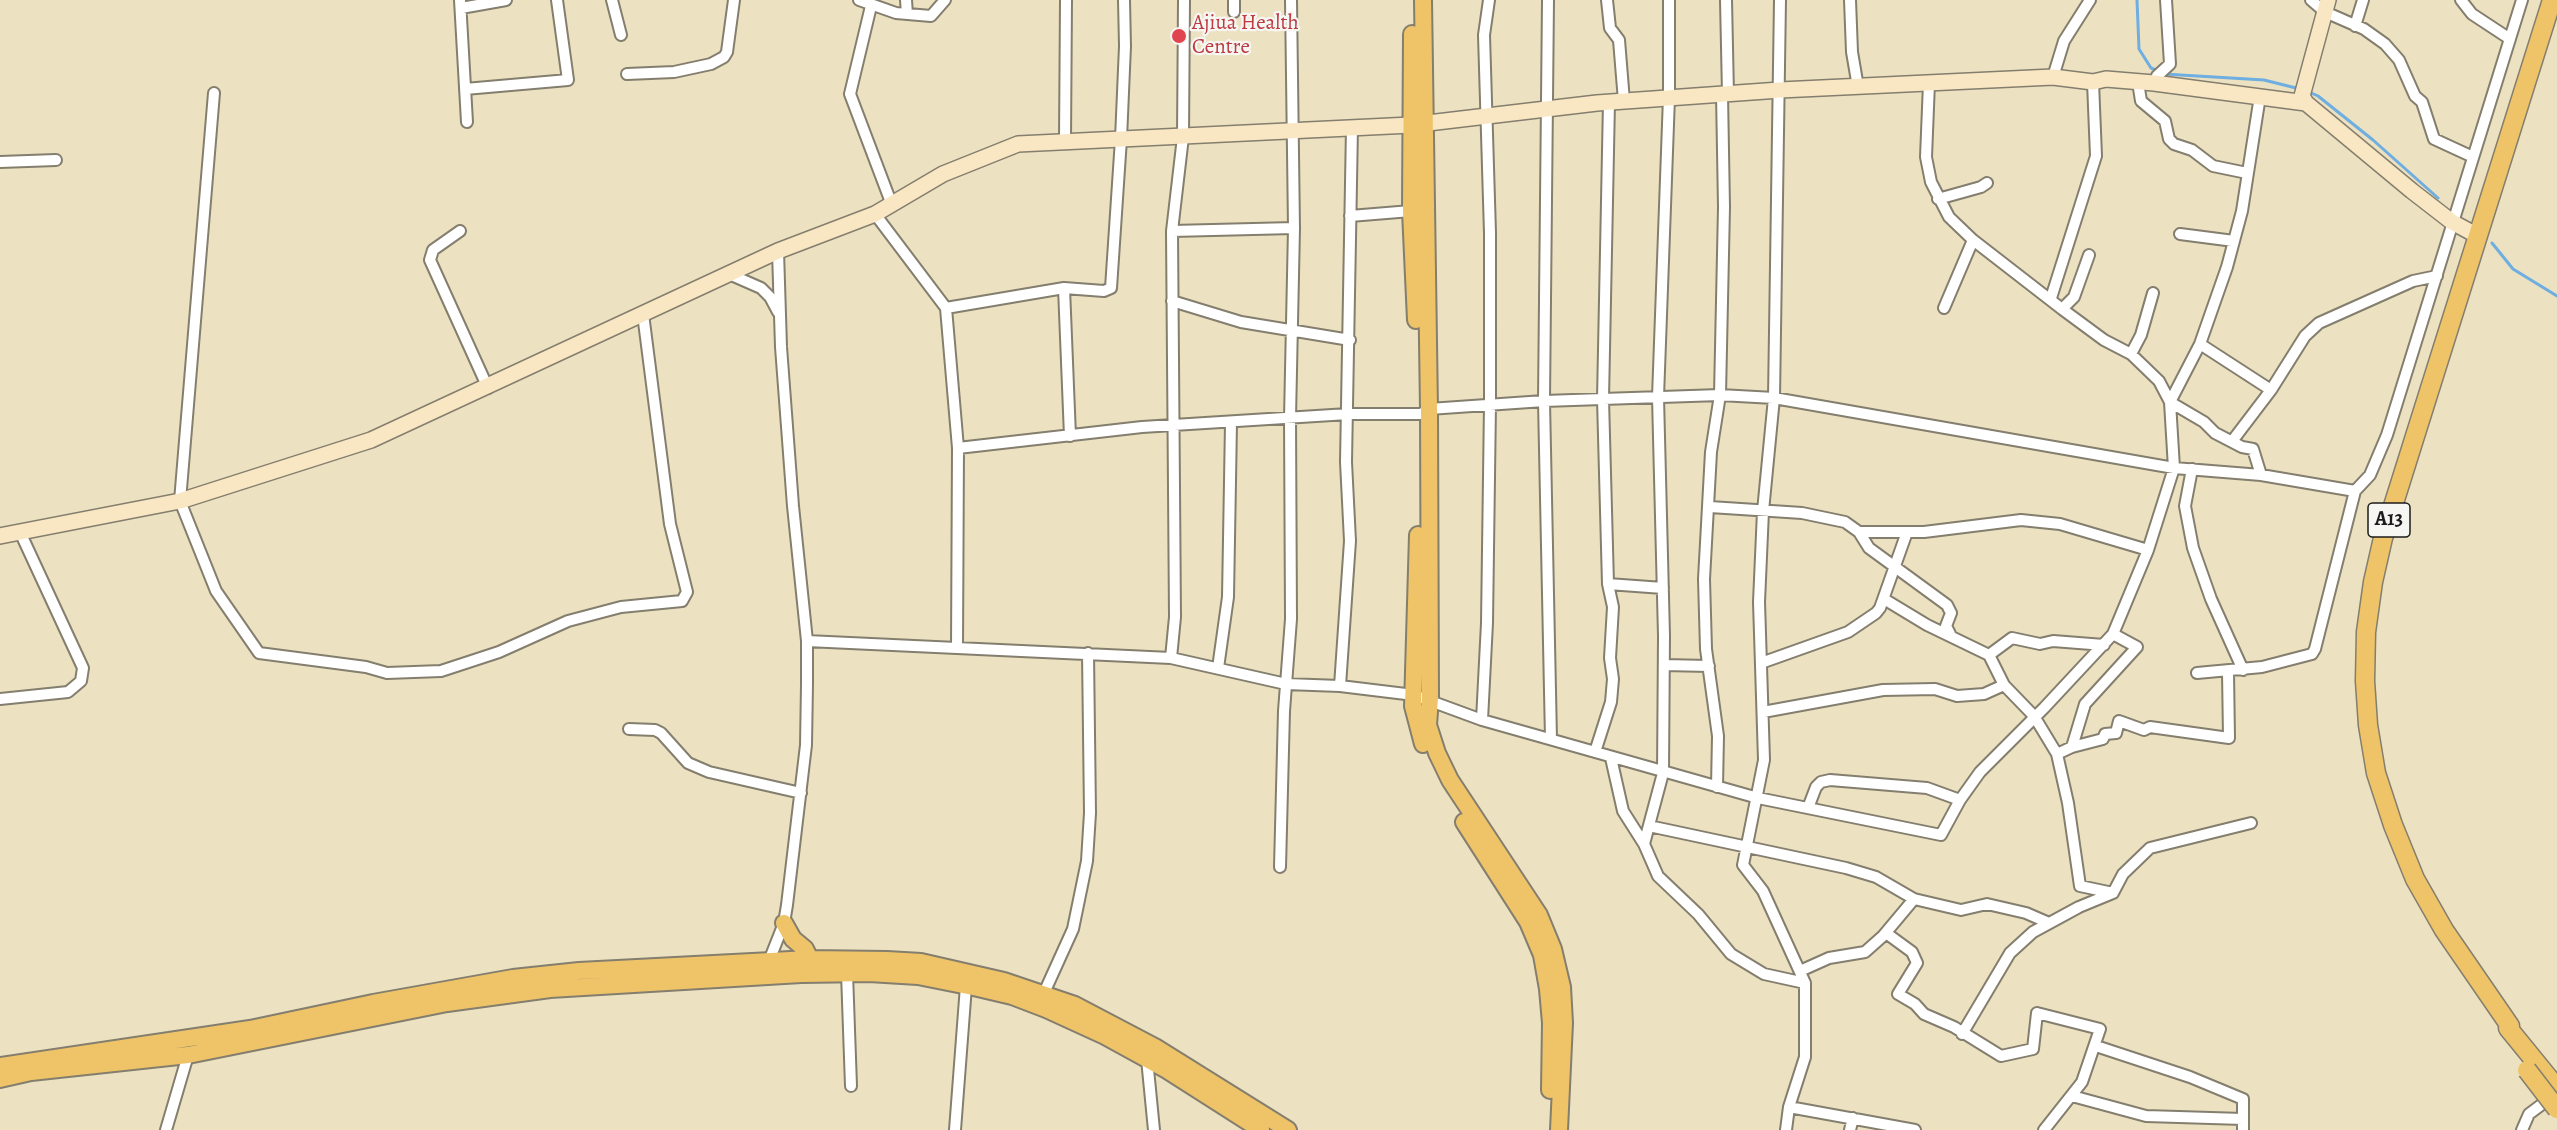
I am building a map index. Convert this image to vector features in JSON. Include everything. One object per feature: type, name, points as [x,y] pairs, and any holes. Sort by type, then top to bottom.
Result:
[{"type":"highway","name":"A13","points":[[2552,0],[2383,538],[2373,582],[2366,632],[2365,681],[2368,726],[2376,773],[2393,825],[2415,879],[2444,930],[2510,1026],[2504,1032],[2532,1066],[2557,1088]]},
{"type":"highway","name":"A13","points":[[2532,1066],[2557,1109]]},
{"type":"main road","points":[[1412,0],[1425,411],[1422,697],[1437,753],[1450,780],[1539,915],[1553,949],[1562,987],[1564,1023],[1559,1130]]},
{"type":"main road","points":[[1423,0],[1411,211],[1425,411]]},
{"type":"main road","points":[[2305,93],[2326,6]]},
{"type":"main road","points":[[0,536],[180,501],[353,447],[488,388],[778,251],[875,214],[944,174],[983,156],[1018,144],[1065,140],[1183,137],[1293,128],[1417,124],[1616,101],[1780,90],[2053,77],[2093,82],[2106,79],[2138,82],[2156,79],[2260,96],[2305,93],[2452,222],[2478,236]]},
{"type":"main road","points":[[1422,697],[1413,706],[1417,728],[1439,783],[1528,922],[1542,955],[1551,1023],[1548,1130]]},
{"type":"main road","points":[[784,923],[788,931],[806,949],[810,959]]},
{"type":"main road","points":[[0,1066],[250,1029],[373,1003],[513,978],[579,971],[810,959],[921,962],[1004,981],[1044,993],[1116,1024],[1288,1130]]},
{"type":"main road","points":[[0,1079],[31,1072],[188,1055],[447,1003],[550,988],[847,973],[918,976],[1012,996],[1105,1036],[1147,1059],[1261,1130]]},
{"type":"street","points":[[467,122],[460,4],[506,0]]},
{"type":"street","points":[[465,89],[568,80],[557,0]]},
{"type":"street","points":[[612,0],[621,35]]},
{"type":"street","points":[[627,74],[674,72],[711,63],[724,57],[727,52],[734,0]]},
{"type":"street","points":[[859,0],[871,6],[908,14],[932,16],[945,0]]},
{"type":"street","points":[[906,0],[908,14]]},
{"type":"street","points":[[1065,140],[1066,0]]},
{"type":"street","points":[[946,308],[1064,288],[1104,291],[1111,288],[1121,139],[1125,46],[1124,0]]},
{"type":"street","points":[[1171,658],[1175,617],[1172,231],[1183,137],[1184,0]]},
{"type":"street","points":[[1234,0],[1234,12]]},
{"type":"street","points":[[1280,867],[1286,684],[1291,619],[1290,418],[1294,228],[1292,0]]},
{"type":"street","points":[[1482,720],[1487,623],[1490,404],[1484,35],[1490,0]]},
{"type":"street","points":[[1548,0],[1544,400],[1551,739]]},
{"type":"street","points":[[1595,752],[1612,694],[1610,658],[1613,607],[1608,584],[1603,399],[1619,40],[1610,28],[1607,0]]},
{"type":"street","points":[[1644,844],[1663,773],[1663,588],[1658,397],[1669,98],[1669,0]]},
{"type":"street","points":[[1717,787],[1718,736],[1704,579],[1710,507],[1711,452],[1720,395],[1726,0]]},
{"type":"street","points":[[1780,0],[1774,398],[1763,511],[1759,602],[1764,760],[1744,868],[1754,876],[1762,891],[1805,983],[1805,1058],[1789,1107],[1786,1130]]},
{"type":"street","points":[[1850,0],[1852,52],[1858,87]]},
{"type":"street","points":[[2156,79],[2170,64],[2166,0]]},
{"type":"street","points":[[2311,0],[2326,6],[2385,44],[2399,60],[2415,96],[2422,102],[2434,139],[2473,157]]},
{"type":"street","points":[[2355,26],[2363,0]]},
{"type":"street","points":[[2461,0],[2472,14],[2510,39]]},
{"type":"street","points":[[2197,673],[2243,670],[2312,654],[2315,649],[2355,491],[2370,475],[2387,435],[2408,359],[2437,276],[2522,0]]},
{"type":"street","points":[[2053,77],[2064,41],[2088,1]]},
{"type":"street","points":[[871,6],[850,94],[892,205]]},
{"type":"street","points":[[2051,298],[2096,156],[2093,82]]},
{"type":"street","points":[[2138,82],[2141,101],[2165,120],[2169,139],[2174,144],[2197,153],[2213,166],[2247,173]]},
{"type":"street","points":[[807,641],[1088,652],[1171,658],[1286,684],[1340,686],[1422,697],[1482,720],[1663,773],[1758,798],[1941,836],[1960,800],[1980,772],[2113,633],[2148,550],[2174,468],[2170,402],[2159,381],[2130,354],[2104,340],[2062,309],[2051,298],[1973,240],[1949,217],[1931,182],[1926,157],[1929,83]]},
{"type":"street","points":[[214,93],[180,501],[216,591],[259,653],[366,667],[387,673],[441,671],[499,652],[568,621],[621,607],[682,601],[687,592],[670,524],[644,314]]},
{"type":"street","points":[[2170,402],[2200,344],[2234,242],[2260,96]]},
{"type":"street","points":[[1340,686],[1350,541],[1346,462],[1350,340],[1352,127]]},
{"type":"street","points":[[0,162],[56,160]]},
{"type":"street","points":[[1938,199],[1981,187],[1987,183]]},
{"type":"street","points":[[1350,216],[1411,211]]},
{"type":"street","points":[[875,214],[946,308],[958,448],[957,648]]},
{"type":"street","points":[[1172,231],[1294,228]]},
{"type":"street","points":[[460,231],[434,250],[430,260],[488,388]]},
{"type":"street","points":[[2180,234],[2234,242]]},
{"type":"street","points":[[1944,308],[1973,240]]},
{"type":"street","points":[[769,961],[784,923],[806,746],[807,641],[793,506],[778,251]]},
{"type":"street","points":[[2062,309],[2074,297],[2089,255]]},
{"type":"street","points":[[729,274],[761,288],[770,297],[780,315]]},
{"type":"street","points":[[2233,440],[2271,390],[2305,336],[2319,323],[2413,281],[2437,276]]},
{"type":"street","points":[[1064,288],[1070,436]]},
{"type":"street","points":[[2130,354],[2141,335],[2153,293]]},
{"type":"street","points":[[1172,301],[1241,322],[1350,340]]},
{"type":"street","points":[[2200,344],[2271,390]]},
{"type":"street","points":[[958,448],[1172,425],[1425,411],[1544,400],[1720,395],[1774,398],[2174,468],[2261,475],[2355,491]]},
{"type":"street","points":[[2170,402],[2204,422],[2216,433],[2233,440],[2242,447],[2253,449],[2261,475]]},
{"type":"street","points":[[1218,668],[1228,597],[1231,423]]},
{"type":"street","points":[[2192,469],[2186,506],[2193,548],[2211,599],[2243,670]]},
{"type":"street","points":[[1710,507],[1825,516],[1845,522],[1859,532],[1869,548],[1947,605],[1950,613],[1947,626],[1950,634]]},
{"type":"street","points":[[1859,532],[1907,532],[2020,520],[2060,524],[2148,550]]},
{"type":"street","points":[[0,699],[68,692],[81,681],[83,668],[20,532]]},
{"type":"street","points":[[1761,663],[1848,632],[1876,613],[1884,599],[1907,532]]},
{"type":"street","points":[[1608,584],[1663,588]]},
{"type":"street","points":[[1884,599],[1927,625],[1950,634],[1989,655],[2004,685],[2034,716],[2056,754],[2068,803],[2080,886],[2113,893]]},
{"type":"street","points":[[2072,747],[2085,704],[2137,647],[2113,633]]},
{"type":"street","points":[[1989,655],[2012,638],[2040,644],[2053,641],[2104,645]]},
{"type":"street","points":[[1044,993],[1073,929],[1088,861],[1090,813],[1088,652]]},
{"type":"street","points":[[1664,665],[1710,666]]},
{"type":"street","points":[[2056,754],[2072,747],[2103,739],[2105,734],[2116,733],[2119,721],[2144,730],[2150,727],[2229,738],[2228,672]]},
{"type":"street","points":[[1763,712],[1883,690],[1935,689],[1957,696],[1984,694],[2004,685]]},
{"type":"street","points":[[629,729],[655,730],[662,733],[688,763],[709,772],[801,793]]},
{"type":"street","points":[[1611,758],[1623,811],[1644,844],[1658,876],[1698,914],[1731,954],[1764,974],[1805,983]]},
{"type":"street","points":[[1808,808],[1816,787],[1821,782],[1830,780],[1927,789],[1960,800]]},
{"type":"street","points":[[1962,1034],[2010,953],[2033,932],[2113,893],[2123,874],[2150,848],[2251,823]]},
{"type":"street","points":[[1648,826],[1846,868],[1876,877],[1914,899],[1961,910],[1987,904],[1994,905],[2026,913],[2049,923]]},
{"type":"street","points":[[1800,970],[1829,958],[1865,952],[1886,933],[1914,899]]},
{"type":"street","points":[[1886,933],[1912,952],[1917,963],[1898,994],[1915,1004],[1924,1014],[1954,1027],[2001,1056],[2033,1049],[2037,1013],[2100,1029],[2082,1082],[2072,1096],[2060,1106],[2044,1130]]},
{"type":"street","points":[[847,973],[851,1086]]},
{"type":"street","points":[[955,1130],[966,986]]},
{"type":"street","points":[[2072,1096],[2146,1116],[2243,1124],[2243,1099],[2190,1077],[2096,1046]]},
{"type":"street","points":[[166,1130],[188,1055]]},
{"type":"street","points":[[1147,1059],[1154,1130]]},
{"type":"street","points":[[2522,1130],[2529,1114],[2557,1094]]},
{"type":"street","points":[[1789,1107],[1915,1130]]},
{"type":"street","points":[[1850,1130],[1853,1118]]},
{"type":"waterway","points":[[2137,0],[2139,49],[2151,68],[2158,71]]},
{"type":"waterway","points":[[2164,74],[2264,80],[2300,89]]},
{"type":"waterway","points":[[2309,92],[2318,96],[2373,140],[2438,198]]},
{"type":"waterway","points":[[2492,243],[2513,269],[2557,296]]},
{"type":"place","name":"Ajiua Health Centre","points":[[1179,36]]}]
